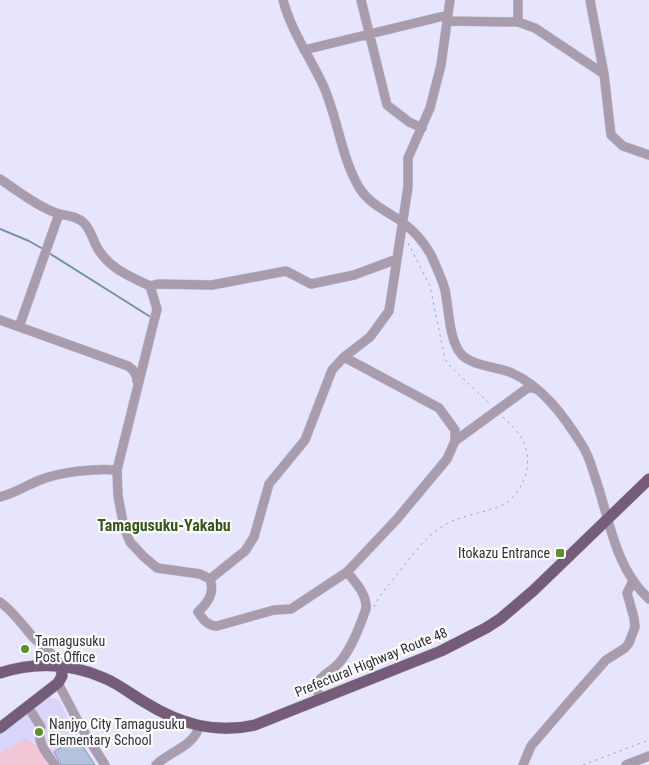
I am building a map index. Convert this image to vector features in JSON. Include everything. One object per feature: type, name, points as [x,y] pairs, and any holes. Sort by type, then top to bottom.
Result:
[{"type":"main road","name":"Prefectural Highway Route 48","points":[[0,673],[38,665],[61,666],[83,670],[103,678],[171,717],[200,727],[220,729],[246,727],[264,722],[441,651],[493,624],[517,606],[649,479]]},
{"type":"main road","points":[[0,728],[58,683],[62,676],[61,666]]},
{"type":"street","points":[[283,0],[304,50],[323,86],[352,174],[360,189],[369,201],[402,222],[423,243],[434,262],[444,288],[456,348],[467,359],[477,364],[499,368],[523,379],[552,402],[584,447],[609,518],[619,555],[633,581],[649,599]]},
{"type":"street","points":[[361,0],[387,105],[409,122],[422,128]]},
{"type":"street","points":[[210,578],[245,551],[254,536],[269,484],[305,440],[332,370],[370,337],[389,311],[408,188],[408,158],[430,108],[441,65],[450,0]]},
{"type":"street","points":[[518,0],[518,22]]},
{"type":"street","points":[[590,0],[604,74],[611,136],[623,146],[649,155]]},
{"type":"street","points":[[304,50],[369,33],[448,18],[518,22],[535,28],[604,74]]},
{"type":"street","points":[[0,179],[59,214],[73,216],[84,222],[106,261],[124,274],[150,286],[158,284],[212,285],[286,271],[311,284],[354,275],[397,258]]},
{"type":"street","points":[[19,327],[59,214]]},
{"type":"street","points":[[150,286],[157,309],[116,470],[118,496],[124,527],[130,542],[142,556],[157,568],[200,574],[210,578],[212,595],[198,612],[206,623],[212,626],[274,610],[291,609],[347,572],[397,519],[447,459],[455,441],[455,430],[439,408],[344,358]]},
{"type":"street","points":[[0,320],[128,366],[134,370],[137,377],[136,390]]},
{"type":"street","points":[[455,441],[529,388],[536,389]]},
{"type":"street","points":[[0,497],[49,478],[94,469],[116,470]]},
{"type":"street","points":[[320,700],[316,685],[319,679],[338,663],[351,645],[366,609],[364,596],[347,572]]},
{"type":"street","points":[[523,765],[531,746],[568,703],[606,660],[625,648],[629,643],[635,627],[627,594],[633,581]]},
{"type":"street","points":[[0,602],[12,612],[34,638],[54,655],[61,666]]},
{"type":"street","points":[[58,683],[81,726],[106,765]]},
{"type":"street","points":[[28,707],[41,727],[38,736],[42,745],[55,765]]},
{"type":"street","points":[[156,765],[167,756],[187,745],[197,736],[200,727]]},
{"type":"street","points":[[626,765],[649,756]]},
{"type":"path","points":[[583,765],[649,740]]},
{"type":"shaded area","name":"Nanjyo City Tamagusuku Elementary School","points":[[49,697],[60,701],[68,719],[96,765],[0,765],[0,734]]},
{"type":"shaded area","points":[[26,738],[39,749],[48,765],[0,765],[0,753]]},
{"type":"building","points":[[74,739],[79,741],[95,765],[61,765],[54,752]]},
{"type":"waterway","points":[[0,229],[43,249]]},
{"type":"waterway","points":[[49,253],[149,316]]},
{"type":"place","name":"Itokazu Entrance","points":[[560,553]]},
{"type":"place","name":"Tamagusuku Post Office","points":[[25,649]]},
{"type":"place","name":"Nanjyo City Tamagusuku Elementary School","points":[[39,732]]},
{"type":"district","name":"Tamagusuku-Yakabu","points":[[164,525]]}]
